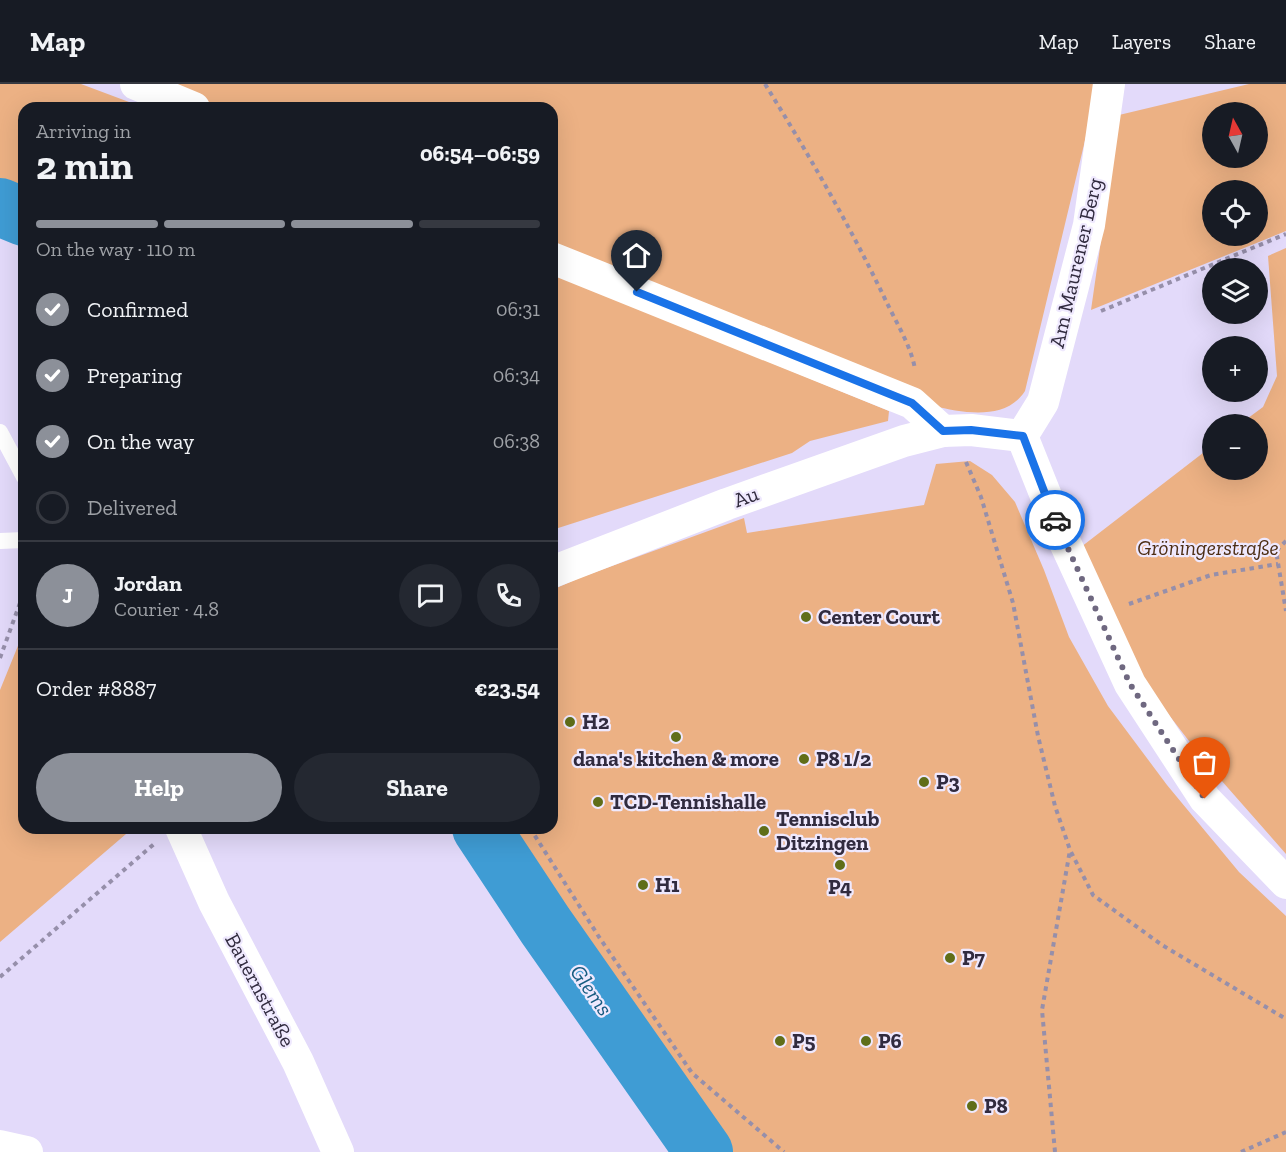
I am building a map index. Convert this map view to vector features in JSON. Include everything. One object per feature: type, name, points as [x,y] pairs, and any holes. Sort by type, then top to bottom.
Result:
[{"type":"street","points":[[136,84],[180,102]]},
{"type":"street","name":"Am Maurener Berg","points":[[1023,436],[1043,402],[1089,225],[1109,84]]},
{"type":"street","points":[[558,260],[912,403],[957,431],[1023,436],[1062,536],[1130,684],[1205,799],[1286,883]]},
{"type":"street","name":"Au","points":[[558,570],[793,480],[904,441],[957,431]]},
{"type":"street","name":"Bauernstraße","points":[[168,836],[214,902],[298,1062],[338,1152]]},
{"type":"street","points":[[0,1146],[27,1152]]},
{"type":"lane","points":[[0,432],[18,466]]},
{"type":"lane","points":[[0,541],[18,540]]},
{"type":"path","points":[[765,84],[813,161],[864,254],[907,345],[915,367],[912,403]]},
{"type":"path","points":[[1064,326],[1286,234]]},
{"type":"path","points":[[957,431],[966,464],[981,497],[1013,603],[1038,736],[1055,806],[1070,850],[1094,895],[1162,945],[1286,1019]]},
{"type":"path","points":[[1286,540],[1276,551],[1286,611]]},
{"type":"path","points":[[1099,616],[1211,575],[1278,564]]},
{"type":"path","points":[[0,658],[18,608]]},
{"type":"path","points":[[534,834],[599,937],[692,1073],[784,1152]]},
{"type":"path","points":[[0,977],[168,836]]},
{"type":"path","points":[[1054,1152],[1042,1010],[1070,850]]},
{"type":"path","points":[[1241,1152],[1286,1132]]},
{"type":"green space","points":[[0,84],[81,84],[129,102],[18,102],[18,187],[0,181]]},
{"type":"green space","points":[[159,84],[1094,84],[1088,128],[1025,391],[1017,401],[1007,407],[983,412],[958,411],[934,406],[558,249],[558,102],[202,102]]},
{"type":"green space","points":[[1249,84],[1286,84],[1286,231],[1268,238],[1268,180],[1202,180],[1202,246],[1249,246],[1219,258],[1202,258],[1202,265],[1091,310],[1119,115]]},
{"type":"green space","name":"Gröningerstraße","points":[[1286,248],[1286,854],[1206,763],[1155,697],[1124,647],[1081,547],[1202,454],[1202,480],[1268,480],[1268,414],[1254,414],[1268,402],[1268,396],[1277,376],[1268,256]]},
{"type":"green space","points":[[558,275],[889,411],[888,421],[810,441],[792,453],[558,528]]},
{"type":"green space","points":[[970,461],[992,475],[1015,502],[1069,637],[1108,706],[1167,785],[1239,872],[1286,916],[1286,1152],[684,1152],[678,1147],[459,834],[558,834],[558,587],[744,518],[747,533],[924,505],[936,464]]},
{"type":"green space","points":[[18,646],[18,834],[126,834],[0,942],[0,690]]},
{"type":"shaded area","points":[[0,181],[18,187],[18,217],[0,209]]},
{"type":"waterway","name":"Glems","points":[[0,207],[18,214]]},
{"type":"waterway","name":"Glems","points":[[485,834],[545,925],[704,1152]]},
{"type":"way so far","points":[[1055,520],[1130,684],[1205,799]]},
{"type":"place","name":"Center Court","points":[[806,617]]},
{"type":"place","name":"H2","points":[[570,722]]},
{"type":"place","name":"dana's kitchen & more","points":[[676,737]]},
{"type":"place","name":"P8 1/2","points":[[804,759]]},
{"type":"place","name":"P3","points":[[924,782]]},
{"type":"place","name":"TCD-Tennishalle","points":[[598,802]]},
{"type":"place","name":"Tennisclub Ditzingen","points":[[764,831]]},
{"type":"place","name":"P4","points":[[840,865]]},
{"type":"place","name":"H1","points":[[643,885]]},
{"type":"place","name":"P7","points":[[950,958]]},
{"type":"place","name":"P5","points":[[780,1041]]},
{"type":"place","name":"P6","points":[[866,1041]]},
{"type":"place","name":"P8","points":[[972,1106]]},
{"type":"route","points":[[637,292],[912,403],[943,431],[971,430],[1023,436],[1055,520]]}]
